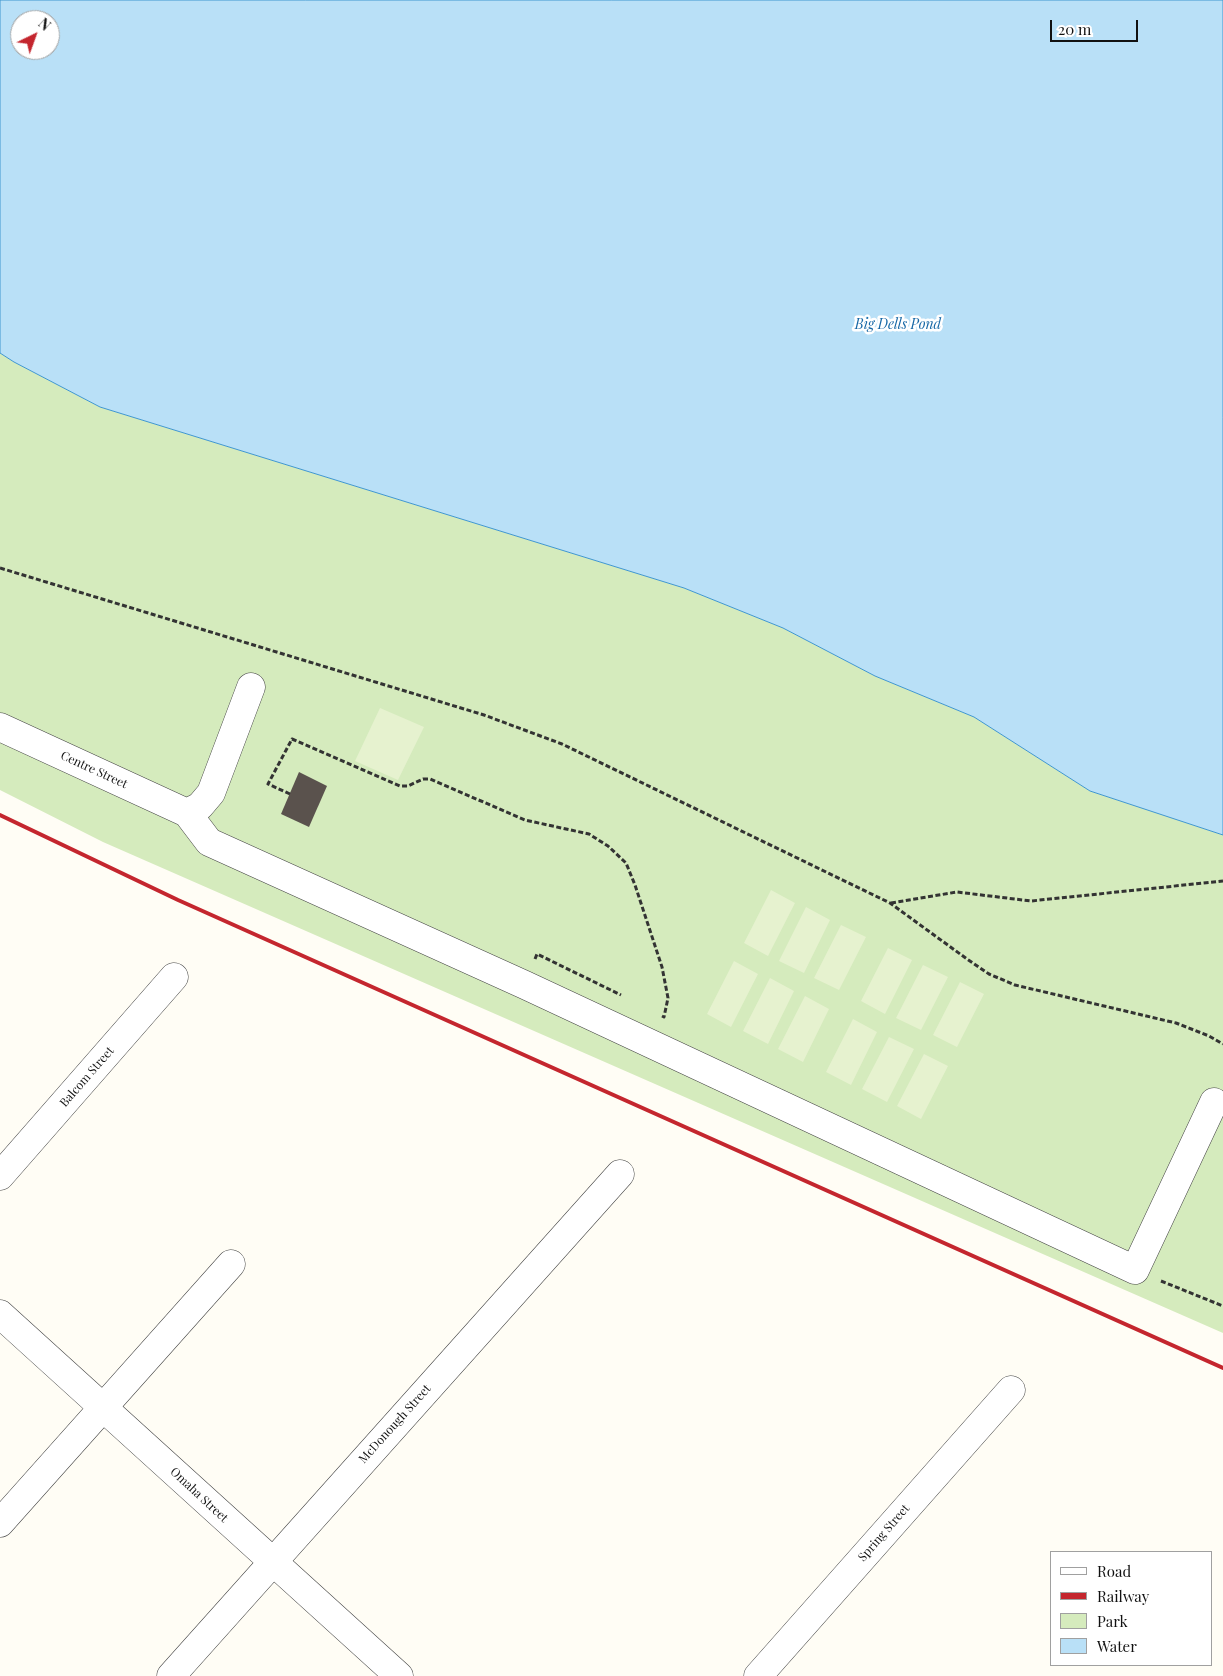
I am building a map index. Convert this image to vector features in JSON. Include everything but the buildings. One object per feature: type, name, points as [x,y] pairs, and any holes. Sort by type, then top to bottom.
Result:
[{"type":"street","points":[[250,687],[211,793],[200,806],[187,813],[209,842],[525,985],[1135,1270],[1214,1102]]},
{"type":"street","name":"Centre Street","points":[[0,728],[187,813]]},
{"type":"street","name":"Balcom Street","points":[[0,1176],[174,978]]},
{"type":"street","name":"McDonough Street","points":[[171,1676],[620,1174]]},
{"type":"street","points":[[0,1523],[231,1264]]},
{"type":"street","name":"Omaha Street","points":[[0,1314],[399,1676]]},
{"type":"street","name":"Spring Street","points":[[758,1676],[1010,1390]]},
{"type":"path","points":[[0,568],[475,712],[562,744],[890,903],[989,974],[1014,985],[1176,1023],[1209,1036],[1223,1044]]},
{"type":"path","points":[[290,794],[268,784],[292,739],[400,786],[408,786],[423,779],[430,779],[525,820],[589,834],[608,846],[626,863],[635,886],[662,967],[668,998],[664,1017],[656,1013]]},
{"type":"path","points":[[890,903],[957,892],[1031,901],[1223,881]]},
{"type":"path","points":[[525,985],[537,954],[622,996]]},
{"type":"path","points":[[1135,1270],[1223,1306]]},
{"type":"green space","points":[[0,353],[100,407],[684,588],[783,628],[875,676],[974,717],[1090,791],[1223,835],[1223,1333],[103,842],[0,790]]},
{"type":"green space","points":[[380,708],[424,727],[398,780],[355,761]]},
{"type":"green space","points":[[771,890],[795,903],[768,956],[744,943]]},
{"type":"green space","points":[[806,907],[830,920],[804,973],[779,961]]},
{"type":"green space","points":[[841,925],[866,937],[839,990],[814,978]]},
{"type":"green space","points":[[888,948],[912,960],[885,1014],[861,1001]]},
{"type":"green space","points":[[734,961],[758,974],[731,1027],[707,1014]]},
{"type":"green space","points":[[923,965],[948,977],[921,1030],[896,1018]]},
{"type":"green space","points":[[770,978],[794,991],[768,1044],[743,1031]]},
{"type":"green space","points":[[960,982],[984,994],[957,1047],[933,1035]]},
{"type":"green space","points":[[805,996],[829,1009],[803,1062],[778,1049]]},
{"type":"green space","points":[[853,1019],[877,1032],[851,1085],[826,1072]]},
{"type":"green space","points":[[889,1037],[914,1049],[887,1102],[862,1089]]},
{"type":"green space","points":[[924,1054],[948,1066],[921,1119],[897,1106]]},
{"type":"water","name":"Big Dells Pond","points":[[0,0],[1223,0],[1223,835],[1090,791],[974,717],[875,676],[783,628],[684,588],[100,407],[0,353]]},
{"type":"railway","points":[[0,815],[178,900],[1223,1368]]}]
